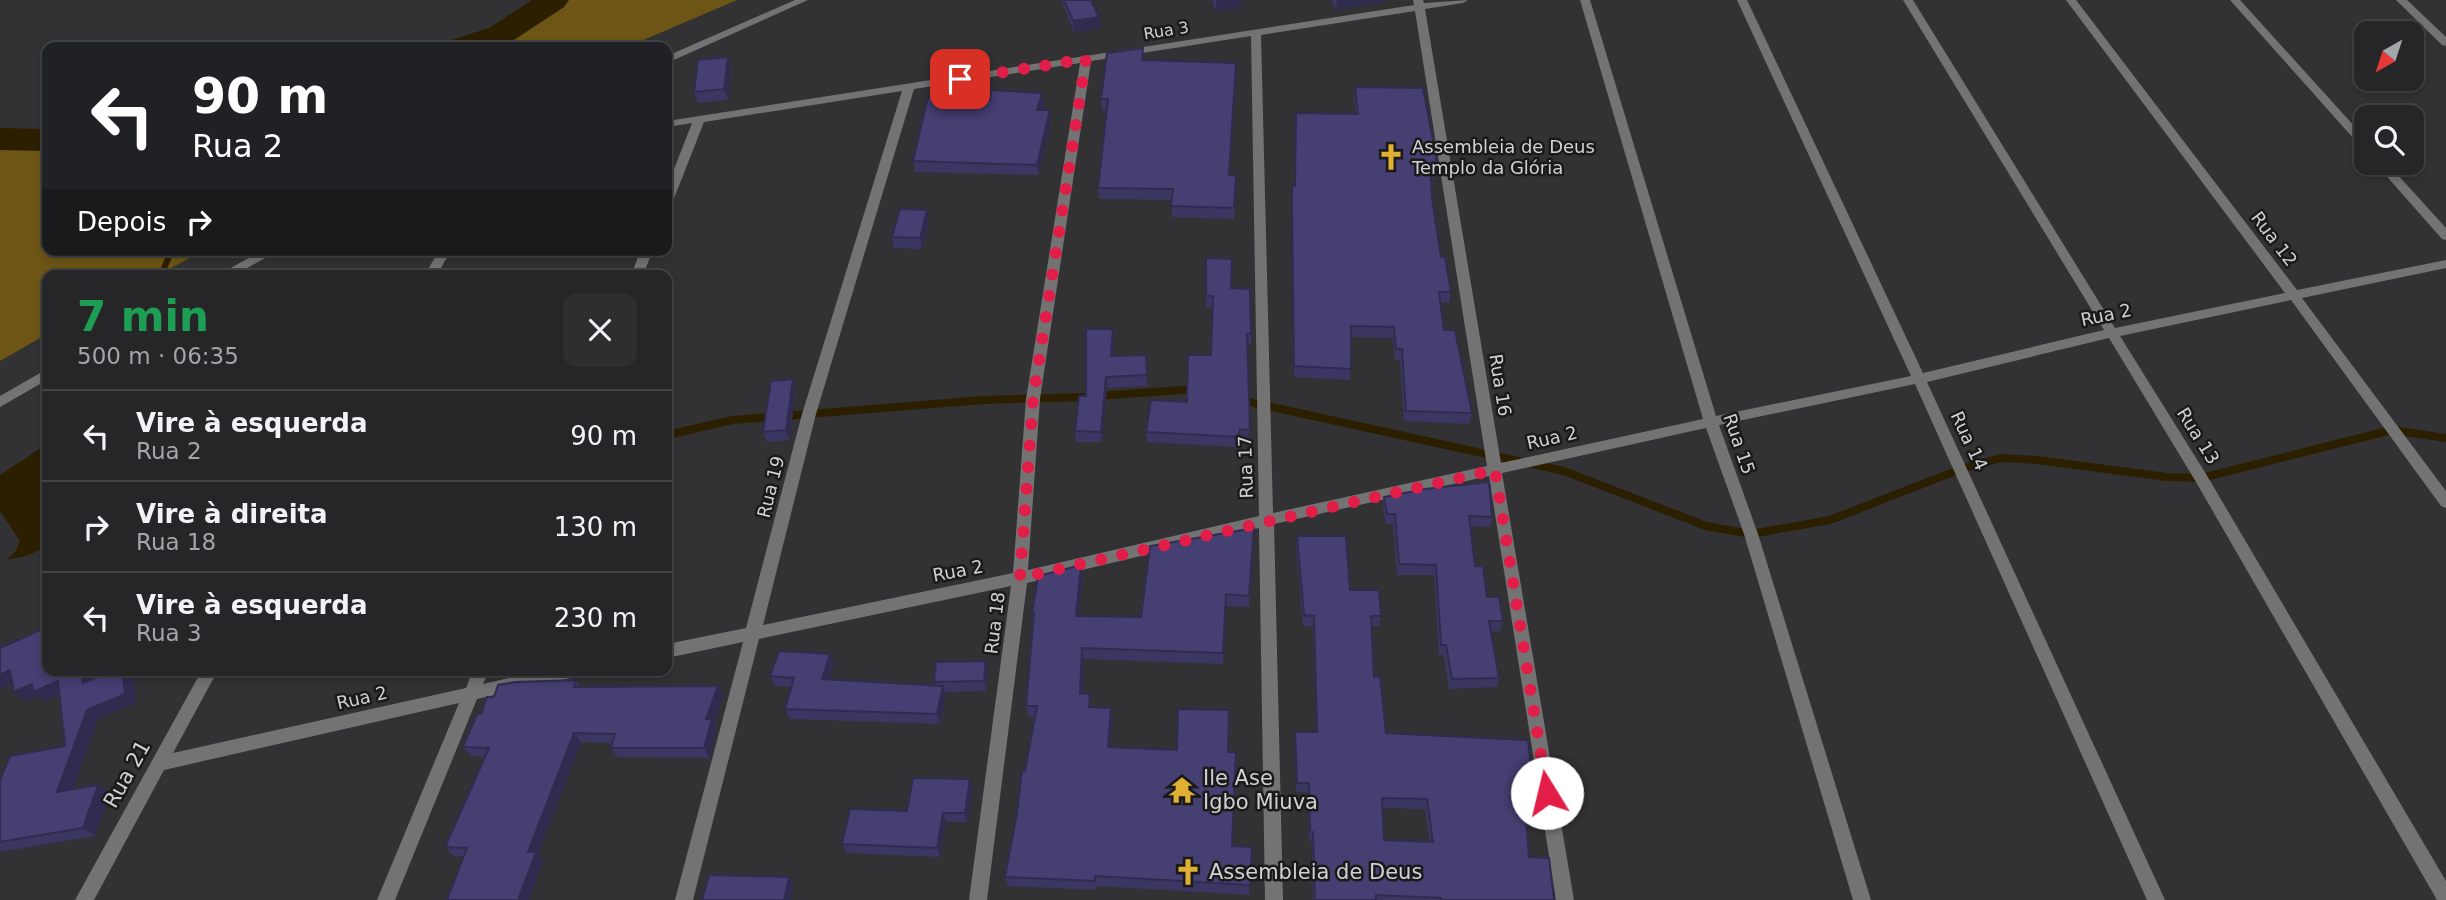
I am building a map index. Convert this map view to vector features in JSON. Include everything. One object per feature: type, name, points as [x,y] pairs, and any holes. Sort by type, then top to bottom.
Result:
[{"type":"street","points":[[672,58],[803,0]]},
{"type":"street","name":"Rua 3","points":[[672,123],[1256,32],[1418,3],[1463,0]]},
{"type":"street","name":"Rua 15","points":[[1585,0],[1711,422],[1751,534],[1862,900]]},
{"type":"street","name":"Rua 14","points":[[1742,0],[1961,468],[2156,900]]},
{"type":"street","name":"Rua 13","points":[[1908,0],[2201,478],[2446,898]]},
{"type":"street","name":"Rua 12","points":[[2071,0],[2446,502]]},
{"type":"street","points":[[2235,0],[2354,133]]},
{"type":"street","points":[[2401,0],[2446,43]]},
{"type":"street","name":"Rua 16","points":[[1418,3],[1565,900]]},
{"type":"street","name":"Rua 17","points":[[1256,32],[1274,900]]},
{"type":"street","name":"Rua 18","points":[[978,900],[1020,578],[1033,399],[1086,59]]},
{"type":"street","name":"Rua 19","points":[[684,900],[810,414],[909,86]]},
{"type":"street","points":[[672,188],[699,120]]},
{"type":"street","points":[[2392,175],[2446,236]]},
{"type":"street","points":[[234,270],[260,256]]},
{"type":"street","name":"Rua 2","points":[[672,649],[1020,578],[1267,520],[1918,379],[2111,333],[2446,264]]},
{"type":"street","points":[[0,402],[42,377]]},
{"type":"street","name":"Rua 21","points":[[84,900],[207,676]]},
{"type":"street","points":[[386,900],[479,676]]},
{"type":"street","name":"Rua 2","points":[[158,764],[547,676]]},
{"type":"shaded area","points":[[553,0],[737,0],[639,42],[478,42],[500,35]]},
{"type":"shaded area","points":[[0,139],[42,140],[42,256],[194,256],[167,270],[42,270],[42,337],[0,361]]},
{"type":"shaded area","points":[[42,447],[42,549],[6,560],[15,552],[20,541],[0,511],[0,475]]},
{"type":"building","points":[[1064,0],[1091,0],[1099,17],[1073,21]]},
{"type":"building","points":[[1143,48],[1142,60],[1236,63],[1229,175],[1236,176],[1234,208],[1171,206],[1173,189],[1098,188],[1108,99],[1101,99],[1107,53]]},
{"type":"building","points":[[728,57],[724,89],[694,92],[698,60]]},
{"type":"building","points":[[954,75],[949,96],[990,100],[991,90],[1042,93],[1037,110],[1050,110],[1037,165],[913,161],[927,101],[941,77]]},
{"type":"building","points":[[1355,87],[1423,88],[1437,168],[1430,167],[1432,198],[1441,257],[1445,257],[1451,292],[1439,292],[1444,330],[1455,330],[1472,413],[1406,411],[1402,349],[1396,349],[1394,327],[1351,326],[1351,369],[1294,366],[1292,186],[1295,186],[1296,113],[1358,114]]},
{"type":"building","points":[[900,209],[927,210],[920,238],[892,237]]},
{"type":"building","points":[[1206,258],[1232,259],[1231,288],[1250,289],[1251,334],[1247,334],[1250,430],[1240,429],[1239,437],[1146,432],[1151,400],[1187,402],[1188,355],[1211,355],[1213,296],[1206,296]]},
{"type":"building","points":[[1086,329],[1113,329],[1111,356],[1146,355],[1147,375],[1106,377],[1101,432],[1075,431],[1079,396],[1086,396]]},
{"type":"building","points":[[793,379],[786,430],[763,432],[771,381]]},
{"type":"building","points":[[1489,482],[1492,517],[1469,516],[1475,566],[1483,566],[1487,597],[1499,597],[1503,621],[1489,621],[1499,678],[1452,679],[1446,645],[1441,645],[1436,565],[1399,564],[1395,514],[1387,514],[1384,497],[1425,489]]},
{"type":"building","points":[[1254,528],[1249,596],[1226,594],[1223,653],[1082,648],[1080,693],[1090,694],[1089,707],[1111,708],[1108,747],[1177,750],[1178,709],[1229,710],[1228,752],[1236,752],[1232,846],[1252,847],[1250,885],[1095,876],[1095,881],[1005,877],[1022,771],[1025,771],[1037,706],[1026,706],[1034,613],[1032,614],[1038,576],[1081,565],[1076,616],[1141,617],[1150,546]]},
{"type":"building","points":[[1297,536],[1346,536],[1350,590],[1379,590],[1381,616],[1371,616],[1374,677],[1380,676],[1386,733],[1528,740],[1535,807],[1525,806],[1529,857],[1549,858],[1554,900],[1441,900],[1376,895],[1376,900],[1315,900],[1309,783],[1297,783],[1295,732],[1317,732],[1314,616],[1304,615]],"holes":[[[1382,798],[1427,799],[1433,842],[1384,840]]]},
{"type":"building","points":[[42,629],[42,676],[81,676],[83,683],[99,676],[123,676],[125,694],[87,710],[57,792],[98,785],[83,828],[0,842],[0,780],[10,756],[65,746],[58,681],[33,692],[32,684],[14,692],[10,670],[0,675],[0,648]]},
{"type":"building","points":[[779,651],[830,654],[822,679],[943,686],[937,714],[785,709],[794,678],[770,676]]},
{"type":"building","points":[[986,661],[984,681],[934,682],[936,662]]},
{"type":"building","points":[[576,680],[574,687],[718,686],[706,719],[712,719],[704,748],[611,748],[615,734],[574,733],[528,852],[536,852],[518,900],[447,900],[467,848],[445,847],[489,748],[463,747],[477,714],[481,714],[487,697],[494,697],[498,685]]},
{"type":"building","points":[[913,778],[970,779],[965,813],[943,813],[937,848],[842,844],[850,809],[907,811]]},
{"type":"building","points":[[709,875],[789,877],[784,900],[702,900]]},
{"type":"waterway","points":[[478,42],[500,35],[553,0]]},
{"type":"waterway","points":[[0,139],[42,140]]},
{"type":"waterway","points":[[163,270],[169,256]]},
{"type":"waterway","points":[[1098,396],[1194,389]]},
{"type":"waterway","points":[[784,416],[984,400],[1086,397]]},
{"type":"waterway","points":[[1240,400],[1564,471],[1706,526],[1751,534],[1830,520],[1961,469],[2001,458],[2037,460],[2167,477],[2201,478],[2392,430],[2446,438]]},
{"type":"waterway","points":[[672,434],[733,420],[772,417]]},
{"type":"place","name":"Assembleia de Deus Templo da Glória","points":[[1391,157]]},
{"type":"place","name":"Ile Ase Igbo Miuva","points":[[1182,790]]},
{"type":"place","name":"Assembleia de Deus","points":[[1188,872]]},
{"type":"route","points":[[960,79],[1086,59],[1033,399],[1020,578],[1495,470],[1547,793]]}]
